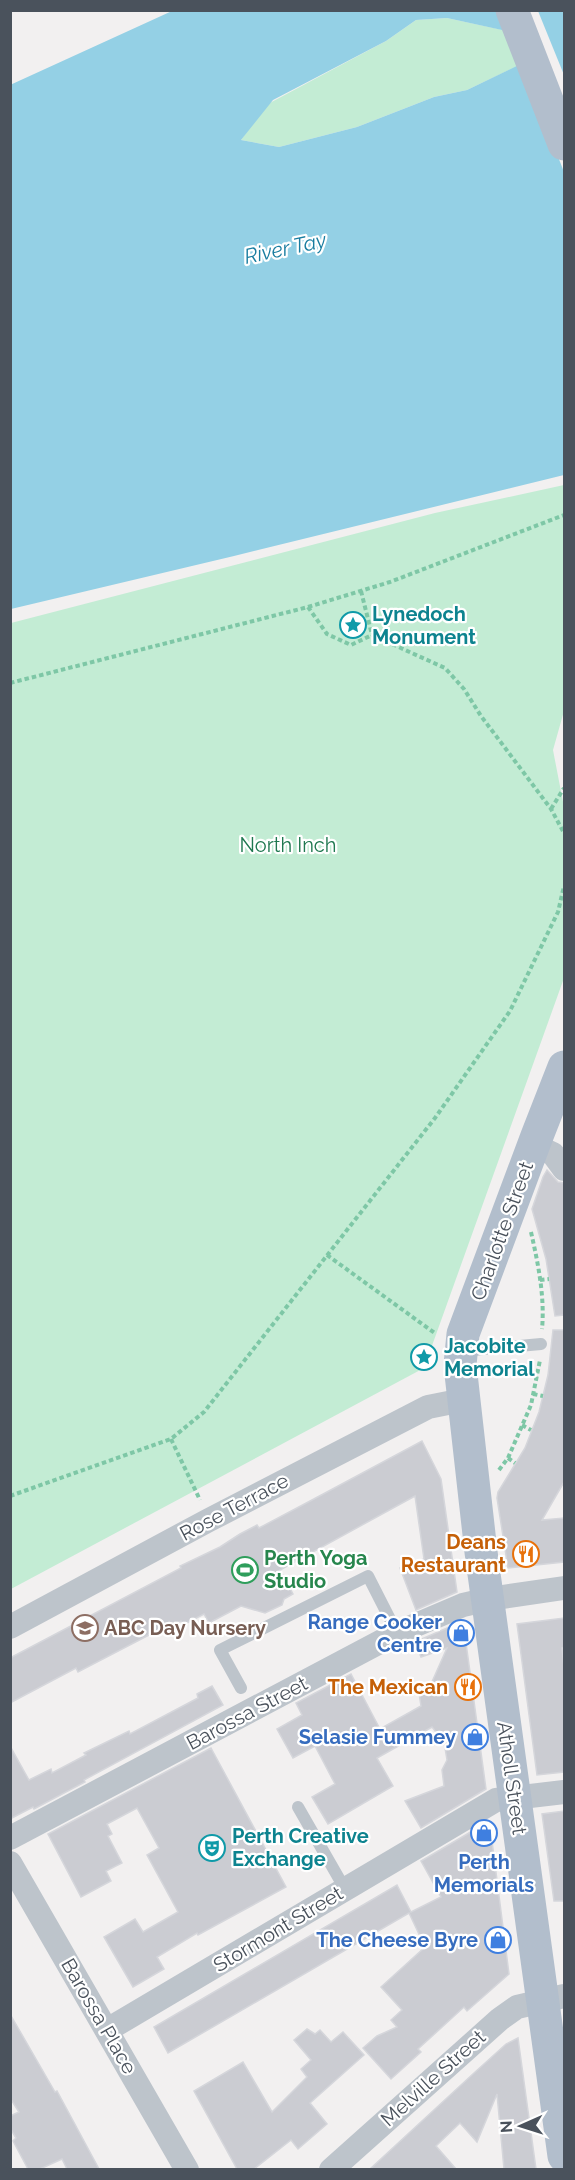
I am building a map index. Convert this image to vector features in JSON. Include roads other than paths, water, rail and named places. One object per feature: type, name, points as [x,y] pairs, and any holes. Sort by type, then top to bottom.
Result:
[{"type":"main road","points":[[512,10],[564,144]]},
{"type":"main road","name":"Charlotte Street","points":[[463,1400],[460,1351],[463,1334],[534,1145],[554,1115],[564,1067]]},
{"type":"main road","name":"Atholl Street","points":[[463,1400],[514,1797],[554,1999],[564,2156]]},
{"type":"street","points":[[534,1145],[553,1154],[564,1169]]},
{"type":"street","name":"Rose Terrace","points":[[10,1627],[209,1520],[428,1407],[463,1400]]},
{"type":"street","name":"Barossa Street","points":[[10,1838],[397,1633],[464,1605],[564,1588]]},
{"type":"street","name":"Stormont Street","points":[[106,2030],[496,1800],[564,1792]]},
{"type":"street","name":"Barossa Place","points":[[10,1863],[187,2169]]},
{"type":"street","name":"Melville Street","points":[[331,2169],[500,2019],[517,2007],[554,1999]]},
{"type":"lane","points":[[460,1351],[541,1344]]},
{"type":"lane","points":[[241,1689],[220,1650],[368,1576],[397,1633]]},
{"type":"lane","points":[[298,1807],[345,1889]]},
{"type":"water","name":"River Tay","points":[[172,11],[564,11],[564,475],[11,609],[10,85]],"holes":[[[447,18],[516,33],[527,61],[467,90],[434,97],[357,127],[279,147],[241,140],[273,100],[386,41],[416,20]]]},
{"type":"place","name":"Lynedoch Monument","points":[[353,625]]},
{"type":"place","name":"Jacobite Memorial","points":[[424,1357]]},
{"type":"place","name":"Deans Restaurant","points":[[526,1554]]},
{"type":"place","name":"Perth Yoga Studio","points":[[245,1570]]},
{"type":"place","name":"ABC Day Nursery","points":[[85,1628]]},
{"type":"place","name":"Range Cooker Centre","points":[[461,1633]]},
{"type":"place","name":"The Mexican","points":[[468,1687]]},
{"type":"place","name":"Selasie Fummey","points":[[475,1737]]},
{"type":"place","name":"Perth Memorials","points":[[484,1833]]},
{"type":"place","name":"Perth Creative Exchange","points":[[212,1848]]},
{"type":"place","name":"The Cheese Byre","points":[[498,1940]]},
{"type":"park label","name":"North Inch","points":[[288,845]]}]
